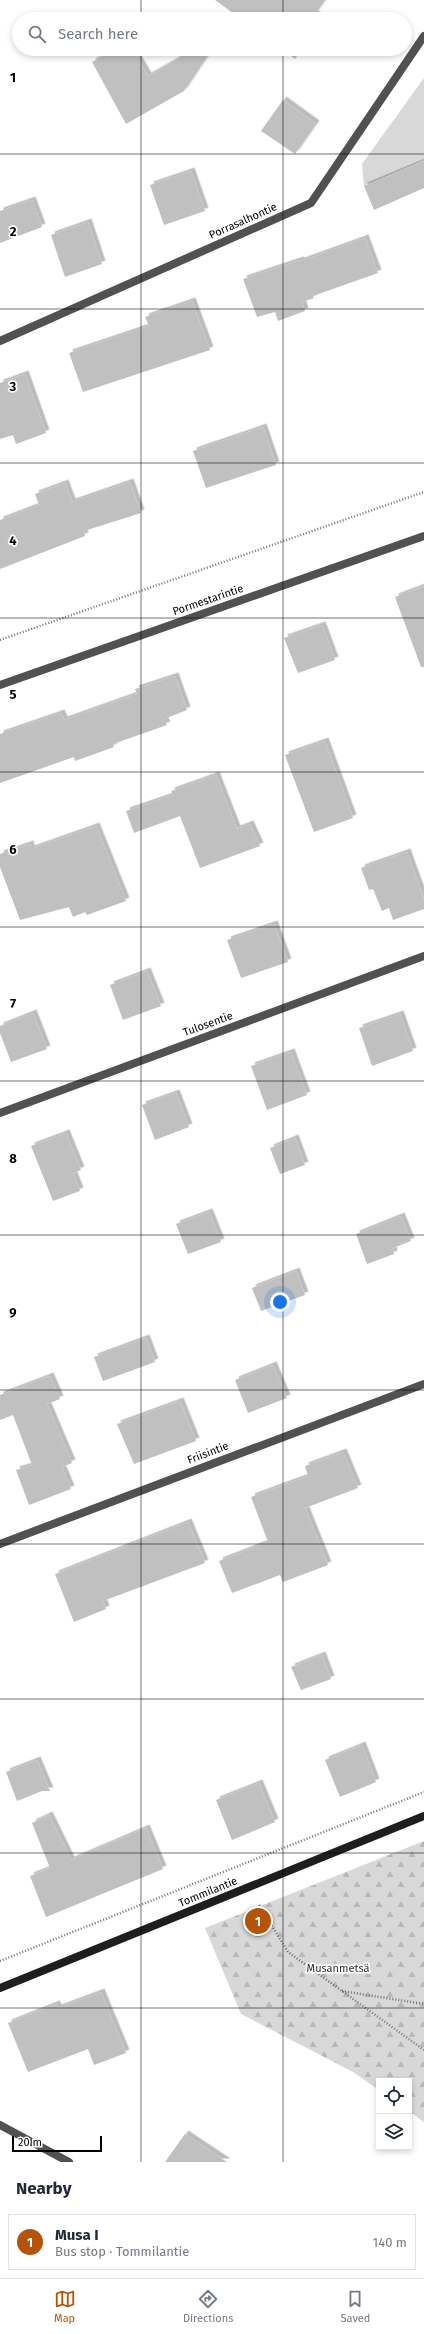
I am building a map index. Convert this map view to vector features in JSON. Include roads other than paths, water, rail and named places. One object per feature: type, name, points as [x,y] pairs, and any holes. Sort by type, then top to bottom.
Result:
[{"type":"main road","name":"Tommilantie","points":[[0,1988],[424,1816]]},
{"type":"street","name":"Porrasalhontie","points":[[412,54],[424,36]]},
{"type":"street","name":"Porrasalhontie","points":[[0,341],[311,203],[410,56]]},
{"type":"street","name":"Pormestarintie","points":[[0,685],[424,536]]},
{"type":"street","name":"Tulosentie","points":[[0,1113],[424,956]]},
{"type":"street","name":"Friisintie","points":[[0,1544],[424,1384]]},
{"type":"street","points":[[0,2125],[69,2162]]},
{"type":"place","name":"Musa I","points":[[258,1921]]},
{"type":"park label","name":"Musanmetsä","points":[[338,1968]]}]
